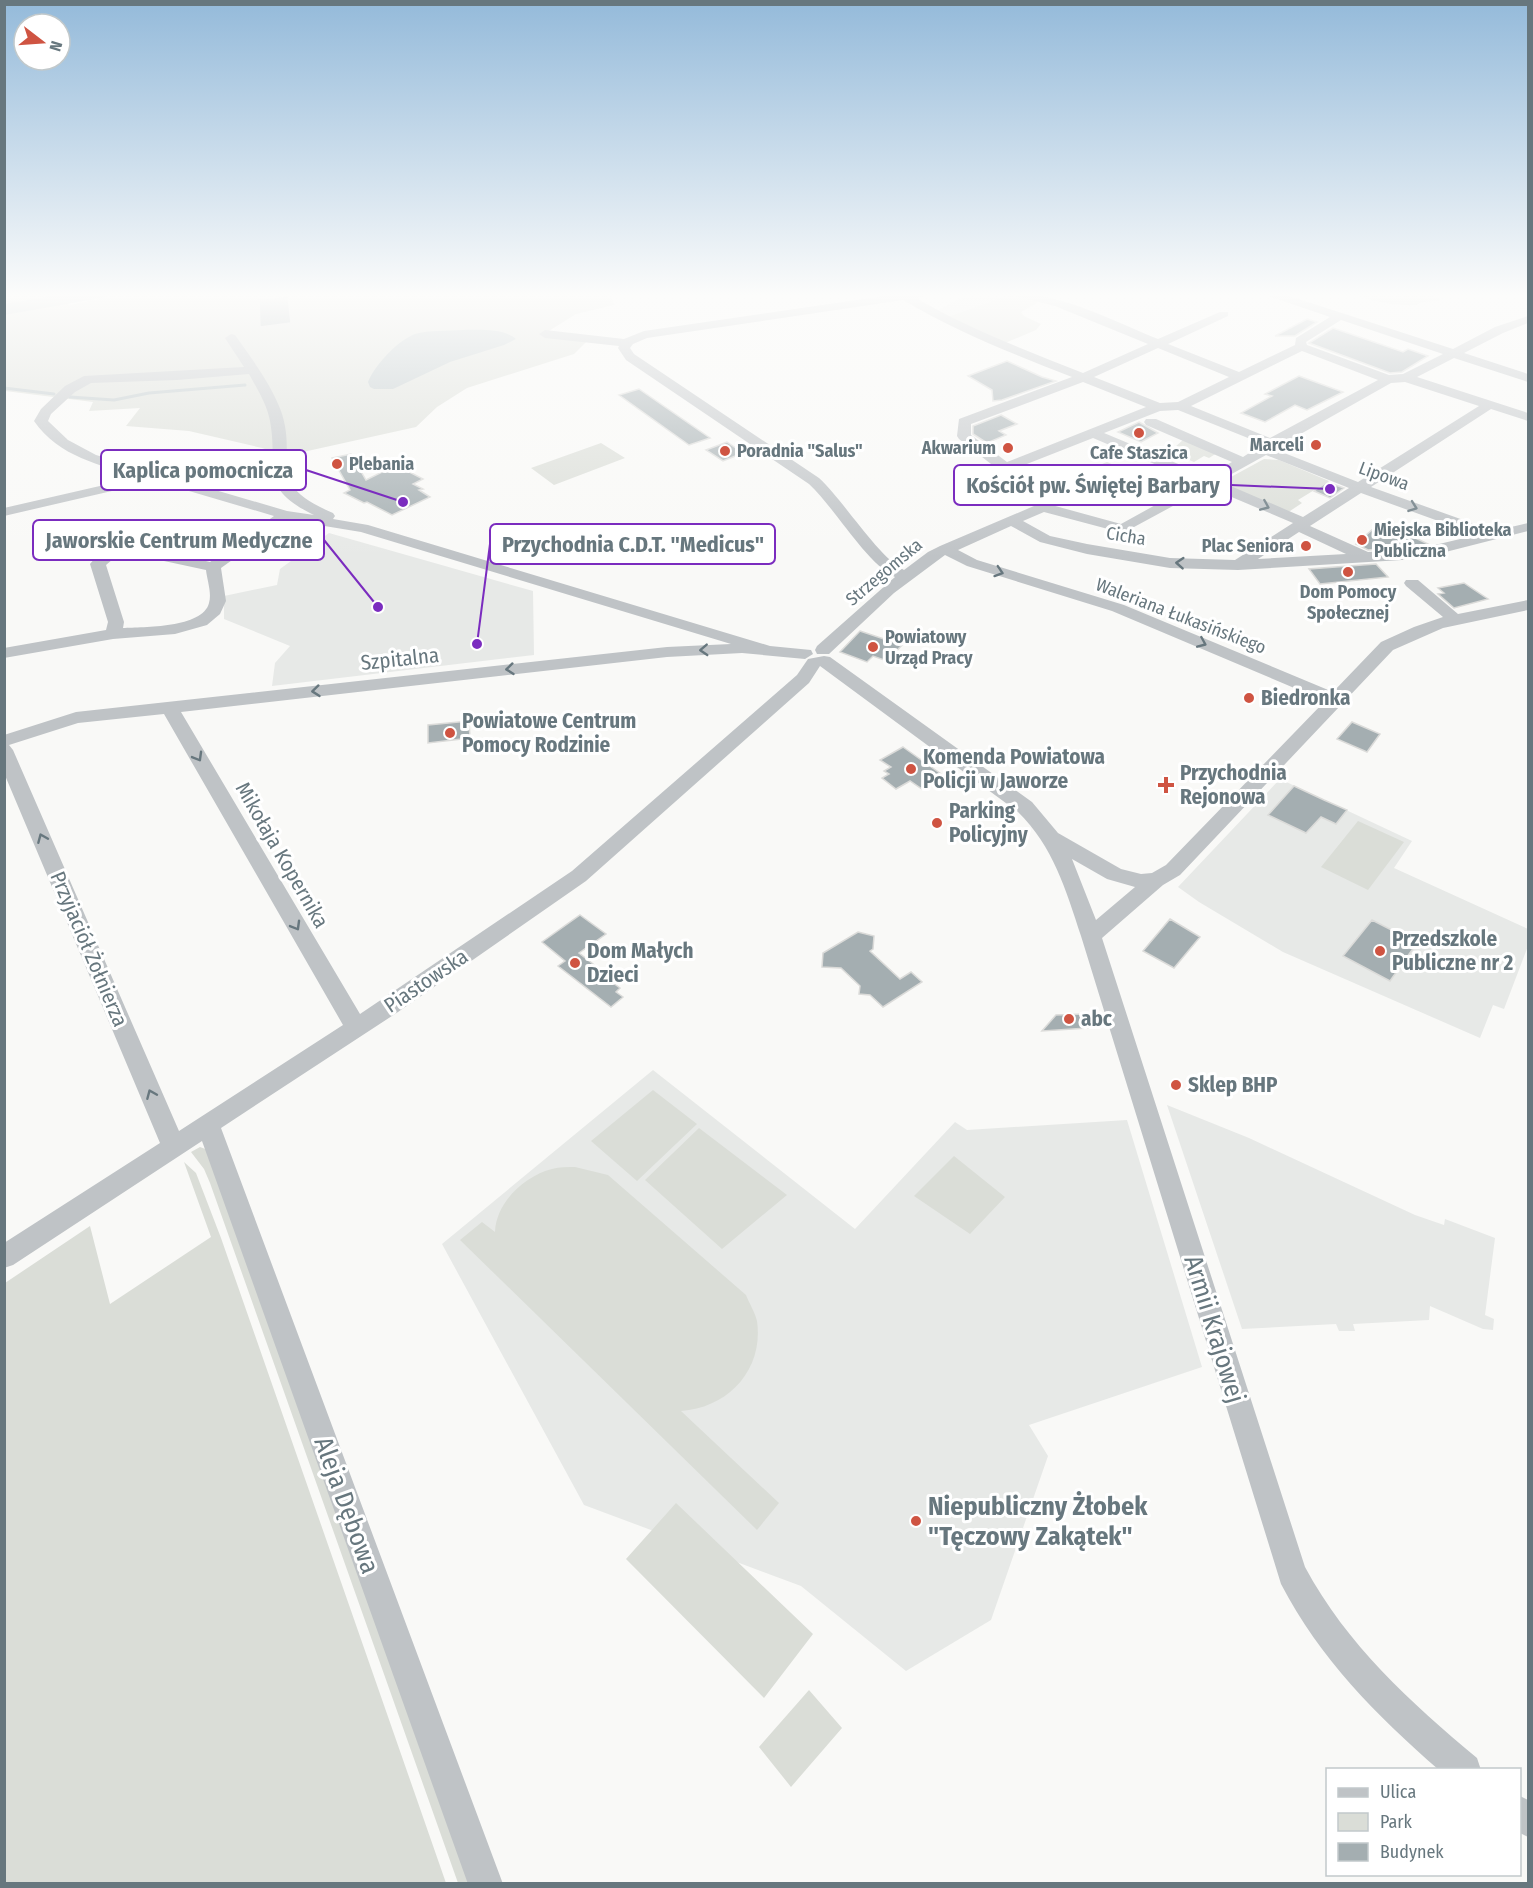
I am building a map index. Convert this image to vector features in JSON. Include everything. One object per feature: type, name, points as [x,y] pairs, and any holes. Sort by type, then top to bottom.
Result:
[{"type":"street","points":[[86,381],[70,389],[46,412],[41,421],[70,449],[91,458],[285,515],[363,528]]},
{"type":"street","points":[[257,381],[274,410],[280,446],[279,476],[296,499],[316,511],[363,528],[763,648]]},
{"type":"street","points":[[665,381],[821,487],[882,561],[904,576]]},
{"type":"street","points":[[1074,381],[964,422],[964,436],[1005,468],[1043,507],[1123,529],[1384,381]]},
{"type":"street","points":[[1090,381],[1158,407]]},
{"type":"street","points":[[1005,468],[1158,407],[1180,406],[1232,381]]},
{"type":"street","points":[[1415,381],[1528,417]]},
{"type":"street","points":[[1238,565],[1421,447],[1429,445],[1488,405]]},
{"type":"street","name":"Lipowa","points":[[1180,406],[1358,488],[1491,535]]},
{"type":"street","points":[[1150,422],[1243,462]]},
{"type":"street","points":[[1095,434],[1303,525],[1366,557]]},
{"type":"street","points":[[4,512],[156,477]]},
{"type":"street","name":"Strzegomska","points":[[814,661],[904,576],[945,549],[1014,522],[1043,507]]},
{"type":"street","points":[[113,634],[116,622],[98,564],[110,553],[136,550],[213,567],[285,515]]},
{"type":"street","name":"Cicha","points":[[1014,522],[1046,539],[1087,549],[1170,563],[1238,565]]},
{"type":"street","points":[[1238,565],[1418,554],[1528,527]]},
{"type":"street","name":"Waleriana Łukasińskiego","points":[[945,549],[972,563],[1118,608],[1335,699]]},
{"type":"street","points":[[4,653],[113,634],[175,628],[201,622],[214,611],[218,601],[213,567]]},
{"type":"street","points":[[1412,583],[1455,620]]},
{"type":"street","points":[[1091,936],[1156,880],[1173,870],[1387,646],[1407,634],[1455,620],[1528,605]]},
{"type":"street","points":[[667,652],[680,636],[682,624]]},
{"type":"street","name":"Szpitalna","points":[[4,741],[76,717],[667,652],[763,648],[814,661],[840,674]]},
{"type":"street","name":"Piastowska","points":[[4,1257],[208,1126],[579,876],[814,661]]},
{"type":"street","name":"Armii Krajowej","points":[[840,674],[1025,807],[1050,837],[1068,873],[1091,936],[1276,1523],[1301,1593],[1322,1625],[1364,1678],[1404,1718],[1463,1768]]},
{"type":"street","name":"Mikołaja Kopernika","points":[[169,707],[356,1027]]},
{"type":"street","name":"Przyjaciół Żołnierza","points":[[4,750],[174,1148]]},
{"type":"street","name":"Armii Krajowej","points":[[1050,837],[1069,845],[1125,880],[1142,882],[1156,880]]},
{"type":"street","name":"Aleja Dębowa","points":[[208,1126],[486,1884]]},
{"type":"shaded area","points":[[410,381],[393,389],[374,389],[368,382]]},
{"type":"shaded area","points":[[329,533],[533,591],[534,655],[272,686],[275,663],[290,646],[224,619],[224,596],[277,585],[280,569]]},
{"type":"shaded area","points":[[1280,779],[1412,841],[1394,868],[1528,929],[1528,946],[1504,1009],[1493,1005],[1480,1038],[1283,952],[1178,887]]},
{"type":"shaded area","points":[[653,1070],[855,1229],[955,1122],[967,1130],[1127,1120],[1202,1367],[1029,1425],[1048,1456],[991,1620],[906,1671],[801,1586],[584,1505],[442,1244]]},
{"type":"shaded area","points":[[1167,1105],[1249,1138],[1415,1215],[1444,1225],[1445,1219],[1495,1238],[1485,1315],[1494,1319],[1493,1330],[1483,1329],[1430,1306],[1429,1320],[1353,1324],[1355,1331],[1339,1331],[1336,1324],[1242,1329]]},
{"type":"green space","points":[[5,381],[489,381],[467,388],[437,407],[416,427],[285,456],[262,448],[189,431],[126,426],[140,408],[89,411],[93,402],[5,391]]},
{"type":"green space","points":[[1183,440],[1217,453],[1209,458],[1204,456],[1194,462],[1175,454],[1182,450],[1175,447]]},
{"type":"green space","points":[[601,443],[625,458],[554,485],[531,468]]},
{"type":"green space","points":[[1264,459],[1279,460],[1329,481],[1298,500],[1302,503],[1287,513],[1220,483]]},
{"type":"green space","points":[[1107,462],[1137,475],[1096,499],[1078,490],[1089,485],[1073,476]]},
{"type":"green space","points":[[1358,821],[1404,842],[1368,890],[1321,867]]},
{"type":"green space","points":[[653,1090],[697,1124],[637,1181],[591,1141]]},
{"type":"green space","points":[[699,1128],[787,1195],[722,1249],[645,1180]]},
{"type":"green space","points":[[200,1147],[208,1150],[472,1883],[458,1883],[210,1183],[204,1169],[191,1152]]},
{"type":"green space","points":[[954,1156],[1005,1197],[970,1234],[914,1196]]},
{"type":"green space","points":[[184,1162],[196,1173],[221,1238],[446,1883],[5,1883],[5,1283],[90,1226],[110,1304],[211,1237]]},
{"type":"green space","points":[[575,1167],[608,1175],[746,1295],[757,1321],[758,1339],[755,1355],[748,1370],[728,1394],[714,1403],[681,1411],[779,1503],[757,1530],[460,1240],[482,1222],[495,1232],[500,1211],[506,1201],[513,1192],[531,1178],[552,1169]]},
{"type":"green space","points":[[676,1503],[813,1634],[764,1698],[626,1559]]},
{"type":"green space","points":[[809,1690],[842,1728],[791,1787],[759,1747]]},
{"type":"building","points":[[977,381],[1056,381],[1002,400],[993,401],[992,390]]},
{"type":"building","points":[[1289,381],[1313,381],[1343,392],[1307,410],[1295,405],[1265,422],[1241,413],[1272,396],[1265,394]]},
{"type":"building","points":[[639,389],[710,438],[689,445],[619,395]]},
{"type":"building","points":[[1001,415],[1017,424],[999,431],[1006,435],[987,443],[973,434],[973,426]]},
{"type":"building","name":"Cafe Staszica","points":[[1139,422],[1158,433],[1141,442],[1118,432]]},
{"type":"building","name":"Poradnia \"Salus\"","points":[[727,442],[743,453],[723,461],[706,450]]},
{"type":"building","points":[[351,454],[366,480],[396,465],[423,479],[413,484],[423,489],[419,490],[430,497],[392,515],[344,493],[350,490],[332,458]]},
{"type":"building","points":[[1327,482],[1344,488],[1330,498],[1314,491]]},
{"type":"building","points":[[1384,524],[1428,544],[1368,550],[1356,544],[1373,529]]},
{"type":"building","name":"Dom Pomocy Społecznej","points":[[1376,564],[1388,577],[1320,584],[1309,569]]},
{"type":"building","points":[[1464,583],[1488,599],[1454,608],[1438,594],[1444,593],[1438,588]]},
{"type":"building","name":"Powiatowy Urząd Pracy","points":[[860,631],[902,645],[887,661],[873,656],[867,662],[840,652]]},
{"type":"building","name":"Powiatowe Centrum Pomocy Rodzinie","points":[[469,721],[470,738],[428,743],[428,725]]},
{"type":"building","points":[[1352,722],[1380,734],[1367,752],[1337,739]]},
{"type":"building","name":"Komenda Powiatowa Policji w Jaworze","points":[[903,747],[944,776],[922,789],[910,781],[896,789],[882,778],[889,774],[884,771],[891,767],[880,760]]},
{"type":"building","points":[[1294,786],[1347,810],[1336,824],[1321,817],[1306,833],[1268,815]]},
{"type":"building","name":"Dom Małych Dzieci","points":[[580,915],[606,934],[579,953],[620,988],[616,992],[623,997],[611,1007],[558,966],[565,961],[542,942]]},
{"type":"building","points":[[1170,919],[1200,937],[1174,968],[1143,951]]},
{"type":"building","name":"Przedszkole Publiczne nr 2","points":[[1372,920],[1417,943],[1390,981],[1343,956]]},
{"type":"building","points":[[858,932],[874,936],[873,949],[870,951],[900,979],[911,972],[922,982],[883,1007],[870,995],[859,994],[860,986],[841,968],[822,967],[823,953]]},
{"type":"building","name":"abc","points":[[1085,1014],[1088,1028],[1042,1031],[1056,1015]]},
{"type":"waterway","points":[[70,397],[114,400],[149,393],[245,385]]},
{"type":"waterway","points":[[4,388],[54,394]]},
{"type":"place","name":"Cafe Staszica","points":[[1139,433]]},
{"type":"place","name":"Marceli","points":[[1316,445]]},
{"type":"place","name":"Akwarium","points":[[1008,448]]},
{"type":"place","name":"Poradnia \"Salus\"","points":[[725,451]]},
{"type":"place","name":"Plebania","points":[[337,464]]},
{"type":"place","name":"Kościół pw. Świętej Barbary","points":[[1330,489]]},
{"type":"place","name":"Kaplica pomocnicza","points":[[403,502]]},
{"type":"place","name":"Miejska Biblioteka Publiczna","points":[[1362,540]]},
{"type":"place","name":"Plac Seniora","points":[[1306,546]]},
{"type":"place","name":"Dom Pomocy Społecznej","points":[[1348,572]]},
{"type":"place","name":"Jaworskie Centrum Medyczne","points":[[378,607]]},
{"type":"place","name":"Przychodnia C.D.T. \"Medicus\"","points":[[477,644]]},
{"type":"place","name":"Powiatowy Urząd Pracy","points":[[873,647]]},
{"type":"place","name":"Biedronka","points":[[1249,698]]},
{"type":"place","name":"Powiatowe Centrum Pomocy Rodzinie","points":[[450,733]]},
{"type":"place","name":"Komenda Powiatowa Policji w Jaworze","points":[[911,769]]},
{"type":"place","name":"Przychodnia Rejonowa","points":[[1166,785]]},
{"type":"place","name":"Parking Policyjny","points":[[937,823]]},
{"type":"place","name":"Przedszkole Publiczne nr 2","points":[[1380,951]]},
{"type":"place","name":"Dom Małych Dzieci","points":[[575,963]]},
{"type":"place","name":"abc","points":[[1069,1019]]},
{"type":"place","name":"Sklep BHP","points":[[1176,1085]]},
{"type":"place","name":"Niepubliczny Żłobek \"Tęczowy Zakątek\"","points":[[916,1521]]}]
